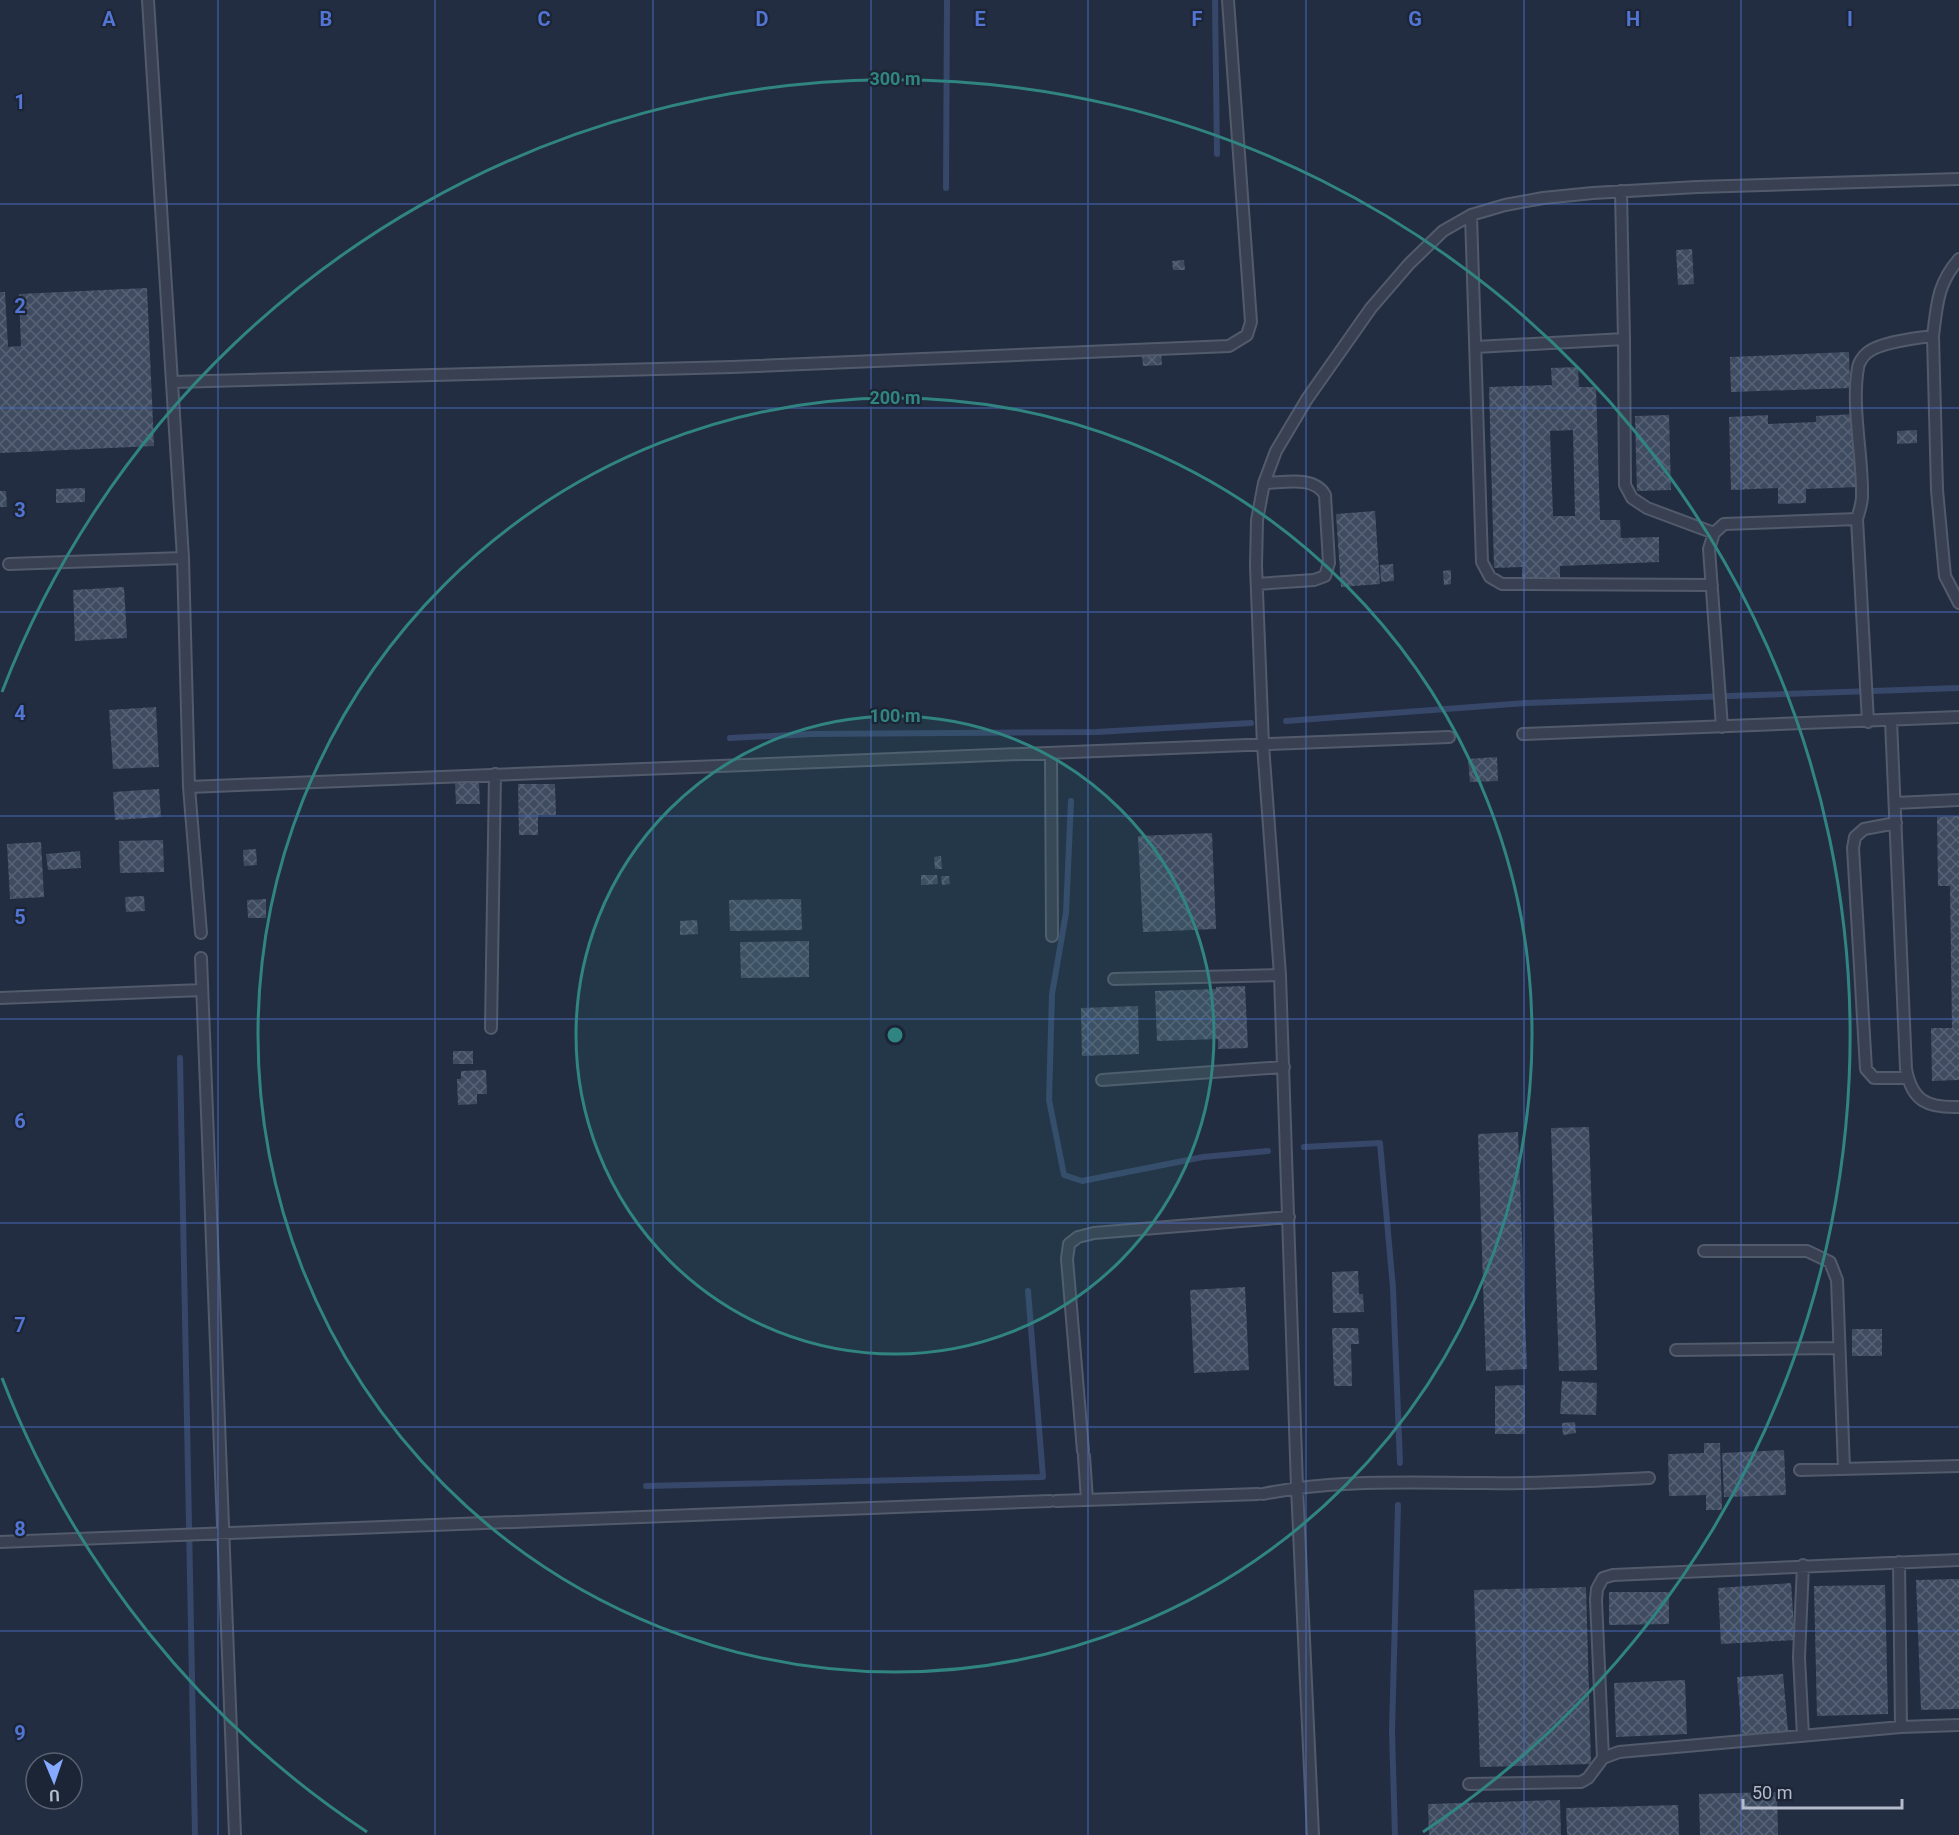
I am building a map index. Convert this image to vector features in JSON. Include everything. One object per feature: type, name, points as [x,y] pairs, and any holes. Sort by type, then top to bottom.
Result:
[{"type":"lane","points":[[148,0],[183,558],[189,788],[201,933]]},
{"type":"lane","points":[[172,382],[732,367],[1229,346],[1247,335],[1251,322],[1227,0]]},
{"type":"lane","points":[[1313,1835],[1297,1487],[1280,975],[1263,745],[1257,584],[1257,520],[1264,483],[1276,451],[1307,399],[1371,308],[1409,264],[1443,231],[1471,215],[1505,205],[1543,198],[1621,191],[1959,179]]},
{"type":"lane","points":[[1621,191],[1625,485],[1632,498],[1647,507],[1714,533]]},
{"type":"lane","points":[[1471,215],[1482,562],[1490,578],[1502,584],[1712,585]]},
{"type":"lane","points":[[1959,260],[1947,273],[1939,292],[1933,336],[1937,490],[1942,544],[1946,576],[1959,603]]},
{"type":"lane","points":[[1868,722],[1857,519],[1862,500],[1858,366],[1866,353],[1883,346],[1911,338],[1933,336]]},
{"type":"lane","points":[[1476,348],[1624,339]]},
{"type":"lane","points":[[1257,584],[1314,580],[1325,576],[1329,563],[1325,495],[1321,487],[1309,482],[1264,483]]},
{"type":"lane","points":[[1722,727],[1709,549],[1714,533],[1725,524],[1857,519]]},
{"type":"lane","points":[[9,564],[183,558]]},
{"type":"lane","points":[[1523,734],[1959,717]]},
{"type":"lane","points":[[1891,721],[1908,1078],[1914,1094],[1922,1101],[1935,1106],[1959,1107]]},
{"type":"lane","points":[[189,788],[1449,737]]},
{"type":"lane","points":[[1051,753],[1052,936]]},
{"type":"lane","points":[[491,1028],[495,774]]},
{"type":"lane","points":[[1895,803],[1959,800]]},
{"type":"lane","points":[[1896,823],[1864,830],[1855,837],[1853,848],[1866,1069],[1874,1078],[1908,1078]]},
{"type":"lane","points":[[201,958],[235,1835]]},
{"type":"lane","points":[[1114,979],[1280,975]]},
{"type":"lane","points":[[0,998],[202,990]]},
{"type":"lane","points":[[1102,1080],[1284,1067]]},
{"type":"lane","points":[[1087,1500],[1067,1259],[1069,1244],[1078,1237],[1094,1233],[1289,1217]]},
{"type":"lane","points":[[1704,1251],[1807,1251],[1830,1262],[1837,1280],[1844,1469]]},
{"type":"lane","points":[[1676,1350],[1839,1348]]},
{"type":"lane","points":[[1800,1470],[1959,1466]]},
{"type":"lane","points":[[0,1542],[1260,1494],[1297,1487],[1404,1483],[1538,1484],[1649,1478]]},
{"type":"lane","points":[[1603,1758],[1596,1600],[1603,1578],[1613,1575],[1803,1565],[1959,1560]]},
{"type":"lane","points":[[1899,1562],[1900,1727]]},
{"type":"lane","points":[[1803,1565],[1799,1657],[1803,1736]]},
{"type":"lane","points":[[1469,1784],[1581,1782],[1588,1778],[1603,1758],[1619,1752],[1900,1727],[1959,1725]]},
{"type":"building","points":[[1692,249],[1694,284],[1678,285],[1676,250]]},
{"type":"building","points":[[1184,260],[1185,270],[1173,270],[1172,261]]},
{"type":"building","points":[[147,288],[154,446],[0,453],[0,292],[5,292],[8,347],[21,346],[19,294]]},
{"type":"building","points":[[1849,352],[1850,388],[1731,392],[1730,357]]},
{"type":"building","points":[[1161,354],[1162,365],[1143,366],[1142,355]]},
{"type":"building","points":[[1578,367],[1579,387],[1596,387],[1600,520],[1620,520],[1621,538],[1659,537],[1659,562],[1560,566],[1560,578],[1522,579],[1522,567],[1494,568],[1489,387],[1552,385],[1551,368]],"holes":[[[1573,430],[1575,516],[1553,516],[1550,431]]]},
{"type":"building","points":[[1856,414],[1858,487],[1806,489],[1806,503],[1778,504],[1778,488],[1731,490],[1729,417],[1768,415],[1768,424],[1816,422],[1816,416]]},
{"type":"building","points":[[1669,415],[1671,490],[1637,491],[1635,416]]},
{"type":"building","points":[[1917,430],[1917,443],[1897,444],[1897,431]]},
{"type":"building","points":[[85,488],[85,502],[56,503],[56,489]]},
{"type":"building","points":[[0,491],[6,491],[7,507],[0,507]]},
{"type":"building","points":[[1375,511],[1380,584],[1341,587],[1336,514]]},
{"type":"building","points":[[1393,564],[1394,581],[1381,582],[1380,565]]},
{"type":"building","points":[[1451,570],[1451,584],[1444,585],[1443,571]]},
{"type":"building","points":[[124,587],[127,638],[75,641],[73,590]]},
{"type":"building","points":[[156,707],[159,767],[113,769],[109,710]]},
{"type":"building","points":[[1497,757],[1498,781],[1470,782],[1468,759]]},
{"type":"building","points":[[455,783],[479,783],[480,804],[456,804]]},
{"type":"building","points":[[518,784],[555,784],[556,815],[538,815],[538,835],[519,835]]},
{"type":"building","points":[[159,789],[161,817],[115,820],[113,792]]},
{"type":"building","points":[[1959,816],[1959,1080],[1932,1081],[1931,1028],[1952,1028],[1950,886],[1938,886],[1937,817]]},
{"type":"building","points":[[1212,833],[1216,929],[1143,932],[1138,836]]},
{"type":"building","points":[[163,840],[164,872],[120,873],[119,841]]},
{"type":"building","points":[[41,842],[44,897],[10,899],[7,844]]},
{"type":"building","points":[[256,849],[257,865],[244,866],[243,850]]},
{"type":"building","points":[[80,851],[81,868],[48,870],[46,854]]},
{"type":"building","points":[[941,856],[942,869],[935,869],[934,857]]},
{"type":"building","points":[[921,875],[937,875],[938,884],[921,885]]},
{"type":"building","points":[[941,876],[949,876],[950,884],[942,885]]},
{"type":"building","points":[[144,896],[145,911],[126,912],[125,897]]},
{"type":"building","points":[[266,899],[266,918],[248,918],[247,900]]},
{"type":"building","points":[[801,899],[802,930],[730,931],[729,900]]},
{"type":"building","points":[[697,920],[698,934],[680,935],[680,921]]},
{"type":"building","points":[[809,941],[809,977],[741,978],[740,942]]},
{"type":"building","points":[[1245,986],[1248,1048],[1218,1049],[1218,1039],[1157,1041],[1155,991]]},
{"type":"building","points":[[1138,1006],[1139,1054],[1082,1056],[1081,1008]]},
{"type":"building","points":[[453,1051],[473,1051],[473,1064],[453,1064]]},
{"type":"building","points":[[486,1070],[487,1094],[477,1094],[477,1104],[458,1105],[457,1079],[461,1079],[461,1071]]},
{"type":"building","points":[[1589,1127],[1597,1370],[1559,1371],[1551,1128]]},
{"type":"building","points":[[1518,1132],[1527,1369],[1486,1371],[1478,1134]]},
{"type":"building","points":[[1358,1271],[1359,1294],[1363,1294],[1364,1312],[1333,1313],[1332,1272]]},
{"type":"building","points":[[1245,1287],[1249,1370],[1194,1373],[1190,1290]]},
{"type":"building","points":[[1332,1328],[1358,1328],[1359,1344],[1351,1344],[1352,1386],[1334,1386]]},
{"type":"building","points":[[1852,1329],[1882,1329],[1882,1356],[1852,1356]]},
{"type":"building","points":[[1562,1381],[1597,1383],[1596,1415],[1560,1414]]},
{"type":"building","points":[[1525,1385],[1525,1434],[1495,1434],[1495,1386]]},
{"type":"building","points":[[1575,1422],[1576,1433],[1563,1435],[1562,1423]]},
{"type":"building","points":[[1704,1443],[1720,1443],[1722,1510],[1706,1510],[1706,1495],[1669,1496],[1668,1454],[1704,1453]]},
{"type":"building","points":[[1784,1450],[1786,1495],[1724,1497],[1722,1453]]},
{"type":"building","points":[[1959,1579],[1959,1709],[1921,1710],[1916,1580]]},
{"type":"building","points":[[1791,1583],[1795,1640],[1721,1644],[1718,1588]]},
{"type":"building","points":[[1885,1585],[1888,1714],[1817,1716],[1814,1586]]},
{"type":"building","points":[[1586,1587],[1591,1764],[1480,1767],[1474,1590]]},
{"type":"building","points":[[1609,1592],[1669,1592],[1669,1624],[1609,1625]]},
{"type":"building","points":[[1783,1674],[1788,1731],[1742,1735],[1737,1677]]},
{"type":"building","points":[[1685,1680],[1687,1734],[1616,1737],[1614,1683]]},
{"type":"building","points":[[1777,1792],[1778,1835],[1700,1835],[1699,1794]]},
{"type":"building","points":[[1560,1800],[1561,1835],[1429,1835],[1428,1804]]},
{"type":"building","points":[[1678,1805],[1679,1835],[1567,1835],[1566,1808]]},
{"type":"waterway","points":[[946,188],[947,0]]},
{"type":"waterway","points":[[1215,0],[1217,154]]},
{"type":"waterway","points":[[1286,721],[1526,703],[1959,688]]},
{"type":"waterway","points":[[730,738],[812,734],[1097,732],[1251,723]]},
{"type":"waterway","points":[[1071,801],[1066,913],[1052,994],[1049,1100],[1064,1175],[1082,1181],[1203,1157],[1268,1151]]},
{"type":"waterway","points":[[180,1058],[195,1835]]},
{"type":"waterway","points":[[1304,1147],[1380,1143],[1393,1288],[1400,1463]]},
{"type":"waterway","points":[[646,1486],[1043,1477],[1028,1291]]},
{"type":"waterway","points":[[1395,1835],[1392,1731],[1398,1505]]}]
